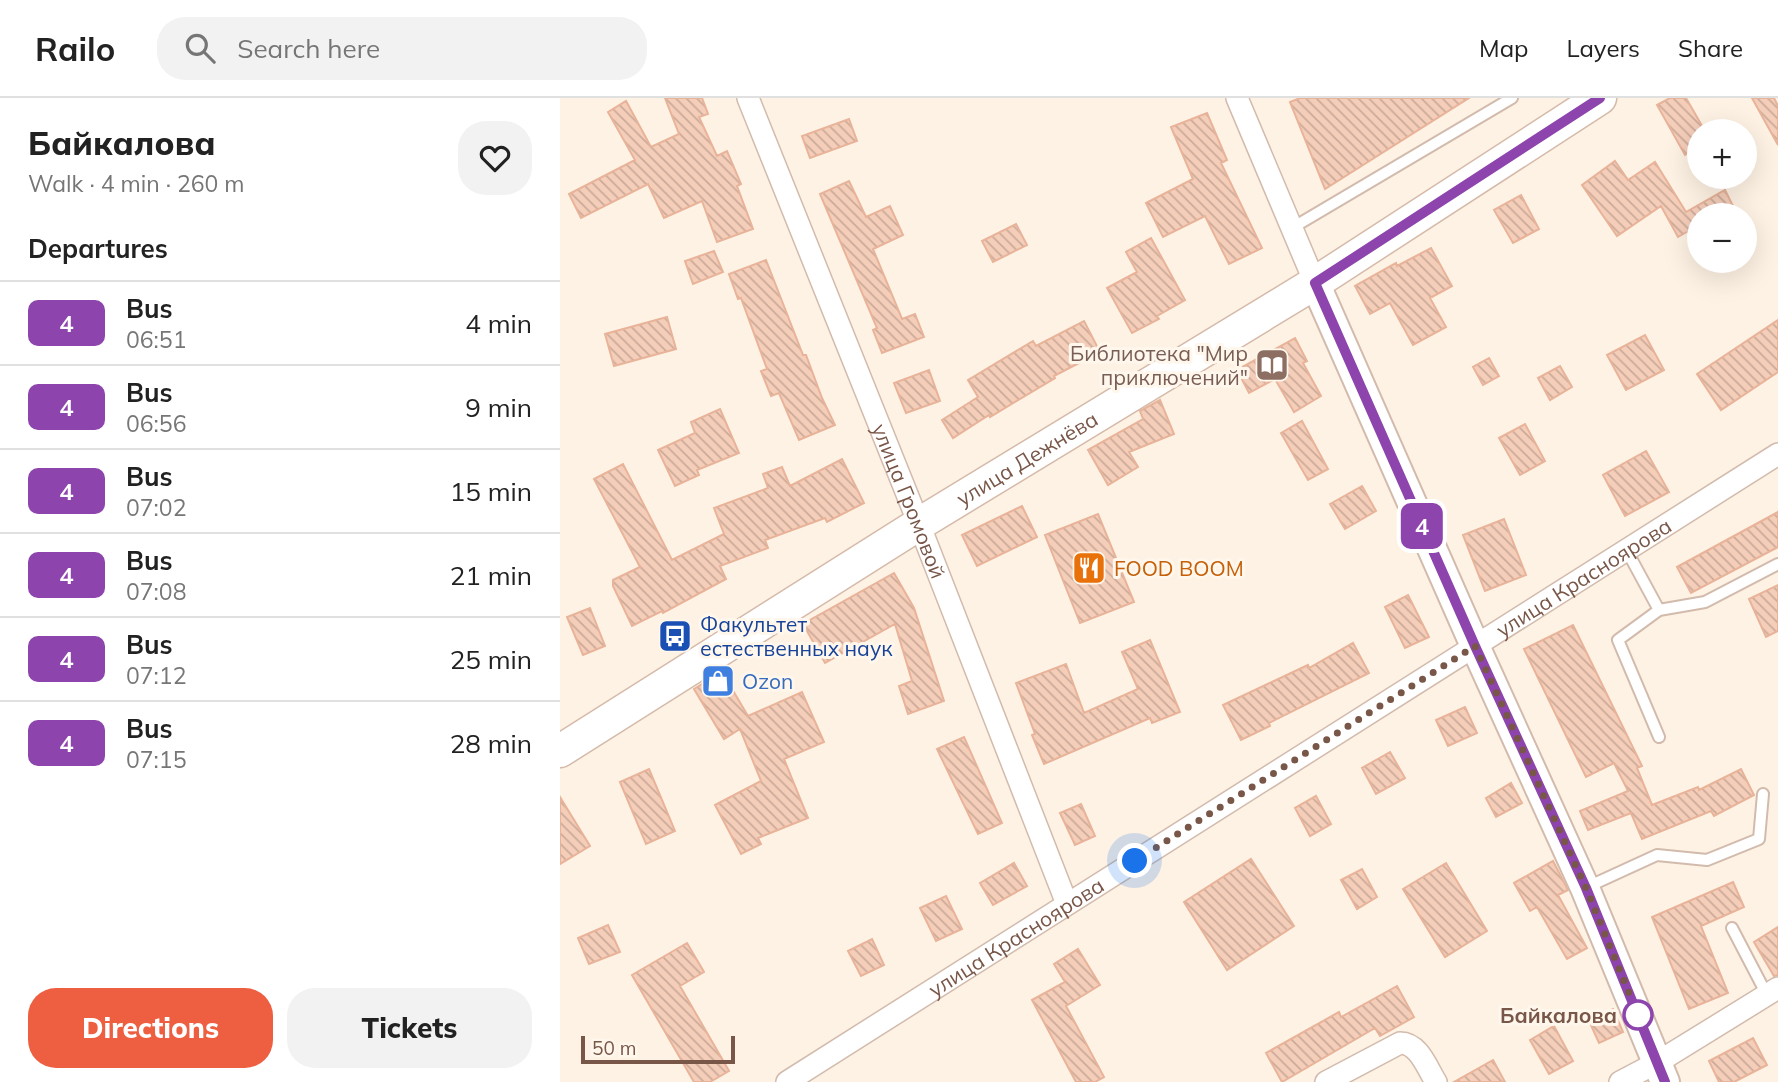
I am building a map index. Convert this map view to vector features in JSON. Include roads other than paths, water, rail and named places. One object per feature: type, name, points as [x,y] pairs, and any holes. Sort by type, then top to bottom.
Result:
[{"type":"main road","name":"улица Дежнёва","points":[[560,751],[919,524],[1315,283],[1598,98]]},
{"type":"street","name":"улица Громовой","points":[[748,98],[919,524],[1067,904]]},
{"type":"street","points":[[1237,98],[1315,283],[1475,646],[1586,888],[1661,1072]]},
{"type":"street","name":"улица Красноярова","points":[[787,1082],[1778,454]]},
{"type":"street","points":[[1620,1082],[1661,1072],[1772,992]]},
{"type":"street","points":[[1326,1082],[1400,1043],[1408,1043],[1415,1048],[1436,1082]]},
{"type":"lane","points":[[1292,228],[1512,98]]},
{"type":"lane","points":[[1627,551],[1658,610]]},
{"type":"lane","points":[[1659,737],[1618,640],[1658,610],[1705,602],[1778,564]]},
{"type":"lane","points":[[1586,888],[1657,855],[1707,860],[1759,839],[1763,794]]},
{"type":"lane","points":[[1732,928],[1772,992]]},
{"type":"place","name":"Библиотека \"Мир приключений\"","points":[[1272,365]]},
{"type":"place","name":"FOOD BOOM","points":[[1089,568]]},
{"type":"place","name":"Факультет естественных наук","points":[[675,636]]},
{"type":"place","name":"Ozon","points":[[718,681]]},
{"type":"place","name":"Байкалова","points":[[1638,1015]]}]
